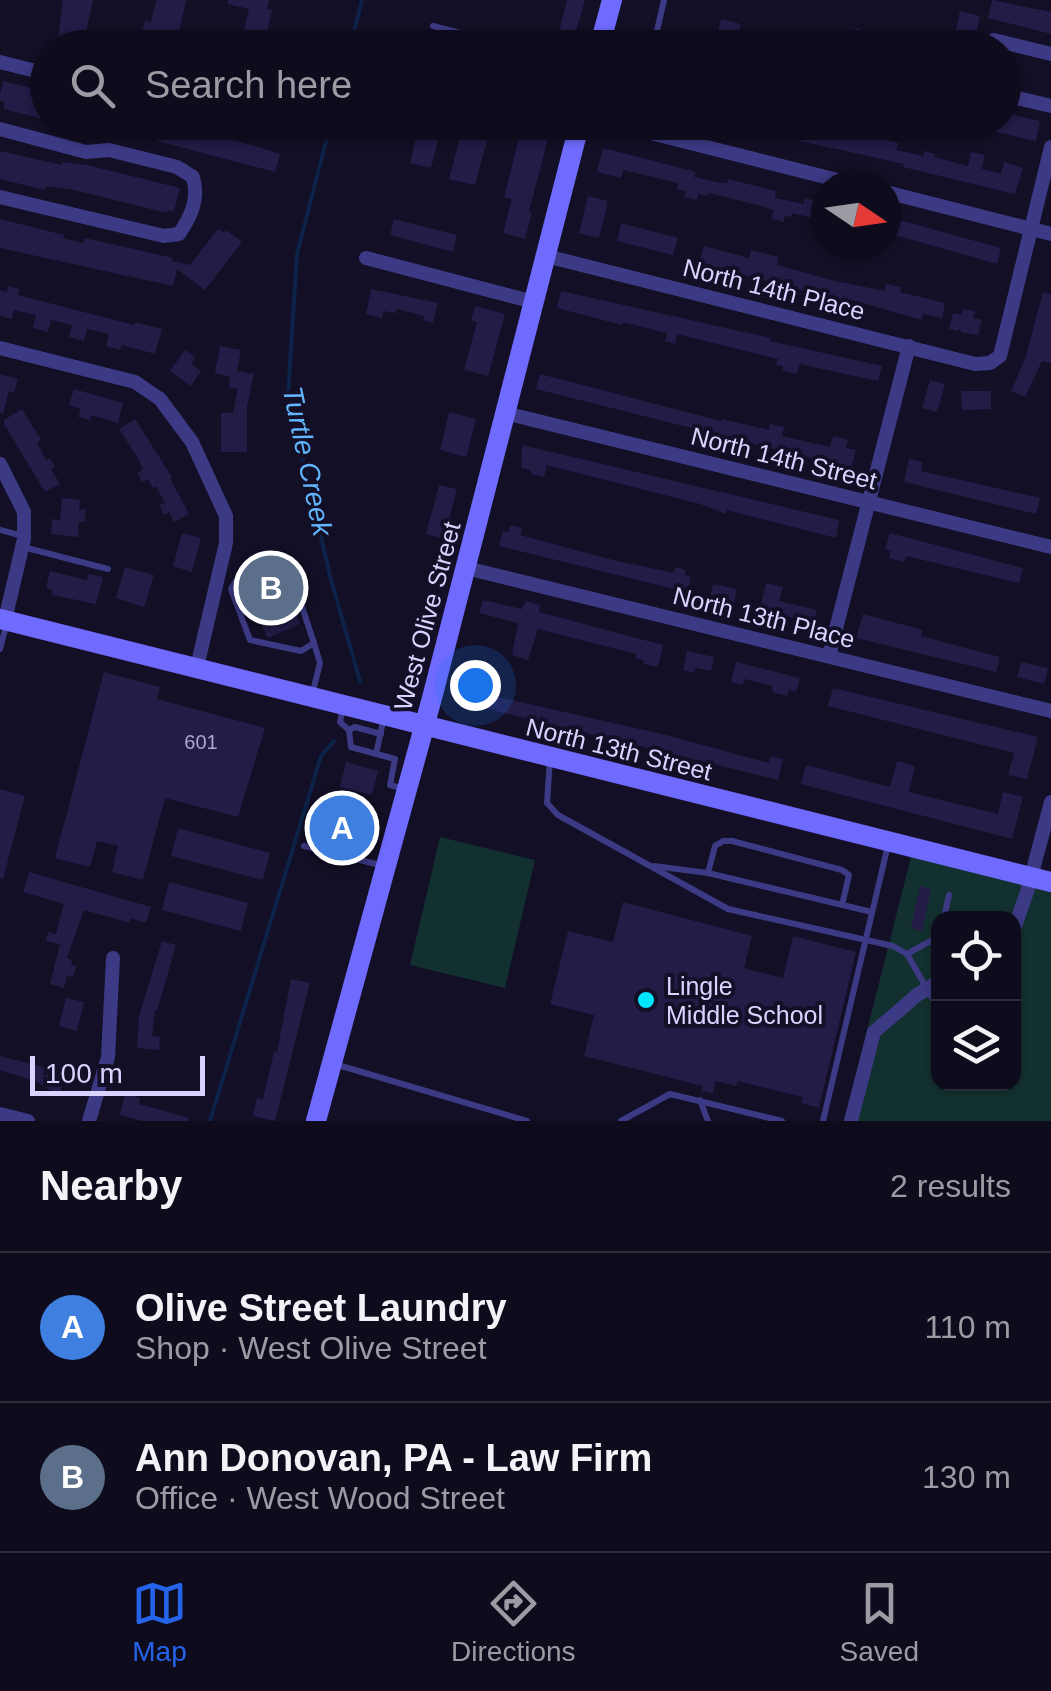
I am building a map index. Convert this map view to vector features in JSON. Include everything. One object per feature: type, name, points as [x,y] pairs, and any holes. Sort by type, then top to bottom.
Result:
[{"type":"main road","points":[[603,30],[612,0]]},
{"type":"main road","name":"West Olive Street","points":[[316,1121],[466,568],[575,140]]},
{"type":"main road","name":"North 13th Street","points":[[4,620],[312,697],[343,706],[383,725],[424,726],[1041,879]]},
{"type":"street","points":[[1021,47],[1051,54]]},
{"type":"street","points":[[0,62],[30,70]]},
{"type":"street","points":[[1021,98],[1051,106]]},
{"type":"street","points":[[0,129],[30,137]]},
{"type":"street","points":[[0,196],[164,236],[179,234],[191,216],[197,192],[192,177],[177,167],[109,150],[86,152],[41,140]]},
{"type":"street","points":[[679,140],[811,174]]},
{"type":"street","points":[[1031,229],[1051,146]]},
{"type":"street","points":[[901,196],[1051,234]]},
{"type":"street","name":"North 14th Place","points":[[546,256],[975,364],[1000,356],[1031,229]]},
{"type":"street","points":[[366,258],[534,302]]},
{"type":"street","points":[[829,656],[909,346]]},
{"type":"street","points":[[0,348],[136,382],[160,399],[182,428],[226,516],[224,587],[197,666]]},
{"type":"street","name":"North 14th Street","points":[[506,413],[1051,547]]},
{"type":"street","points":[[0,464],[24,512],[23,541],[4,620]]},
{"type":"street","name":"North 13th Place","points":[[466,568],[1051,711]]},
{"type":"street","points":[[1021,916],[1041,879],[1051,802]]},
{"type":"street","points":[[88,1121],[108,1058],[113,958]]},
{"type":"street","points":[[850,1121],[874,1032],[931,987]]},
{"type":"street","points":[[0,1114],[28,1121]]},
{"type":"lane","points":[[657,30],[664,0]]},
{"type":"lane","points":[[433,26],[448,30]]},
{"type":"lane","points":[[0,530],[108,569]]},
{"type":"lane","points":[[312,697],[320,663],[314,643],[286,559],[239,576],[224,587],[250,640],[301,651],[314,643]]},
{"type":"lane","points":[[0,649],[4,620]]},
{"type":"lane","points":[[343,706],[340,722],[349,730],[351,747],[395,760],[390,786],[406,790]]},
{"type":"lane","points":[[349,730],[383,725],[376,754]]},
{"type":"lane","points":[[550,758],[546,803],[558,815],[728,909],[893,946],[908,954],[931,981]]},
{"type":"lane","points":[[708,873],[716,846],[723,841],[732,842],[842,870],[849,875],[842,905]]},
{"type":"lane","points":[[823,1121],[888,843]]},
{"type":"lane","points":[[304,846],[386,866]]},
{"type":"lane","points":[[649,865],[708,873],[872,912]]},
{"type":"lane","points":[[946,911],[949,895]]},
{"type":"lane","points":[[908,954],[931,941]]},
{"type":"lane","points":[[332,1063],[527,1121]]},
{"type":"lane","points":[[621,1121],[670,1094],[782,1121]]},
{"type":"lane","points":[[700,1099],[708,1121]]},
{"type":"green space","points":[[440,837],[535,860],[505,988],[410,965]]},
{"type":"green space","points":[[913,849],[1051,884],[1051,1121],[844,1121]]},
{"type":"building","points":[[63,0],[93,0],[86,30],[59,30]]},
{"type":"building","points":[[156,0],[186,0],[179,30],[143,30],[145,21],[151,22]]},
{"type":"building","points":[[228,0],[269,0],[267,9],[272,10],[268,30],[244,30],[249,9],[228,4]]},
{"type":"building","points":[[567,0],[585,0],[576,30],[560,30]]},
{"type":"building","points":[[992,0],[1051,12],[1051,34],[988,18]]},
{"type":"building","points":[[960,11],[980,16],[977,30],[956,30]]},
{"type":"building","points":[[721,19],[741,24],[740,30],[718,30]]},
{"type":"building","points":[[3,81],[30,88],[30,116],[3,109],[5,102],[0,101]]},
{"type":"building","points":[[1021,117],[1040,121],[1036,141],[1021,138]]},
{"type":"building","points":[[154,140],[232,140],[259,147],[280,154],[275,172]]},
{"type":"building","points":[[416,140],[438,140],[431,168],[410,163]]},
{"type":"building","points":[[459,140],[487,140],[475,185],[449,179]]},
{"type":"building","points":[[518,140],[547,140],[525,239],[503,233],[512,199],[504,198]]},
{"type":"building","points":[[796,140],[885,140],[898,143],[896,150],[923,156],[925,151],[968,166],[971,152],[985,155],[982,169],[1001,174],[1004,162],[1023,168],[1015,194],[903,167],[904,164]]},
{"type":"building","points":[[603,148],[696,172],[694,177],[721,183],[728,179],[776,191],[775,198],[804,204],[805,198],[811,199],[811,217],[792,213],[791,217],[785,216],[784,222],[772,219],[773,210],[709,193],[698,194],[697,200],[684,197],[686,191],[677,189],[678,183],[623,170],[621,178],[597,172]]},
{"type":"building","points":[[0,151],[62,165],[87,165],[180,188],[174,211],[167,213],[74,190],[46,186],[45,190],[0,179]]},
{"type":"building","points":[[588,196],[608,201],[599,238],[579,233]]},
{"type":"building","points":[[0,219],[83,243],[84,238],[94,240],[190,265],[218,229],[242,242],[205,290],[177,269],[173,286],[0,248]]},
{"type":"building","points":[[394,219],[457,235],[453,252],[390,235]]},
{"type":"building","points":[[901,220],[1001,248],[997,264],[901,237]]},
{"type":"building","points":[[621,223],[678,238],[673,255],[617,241]]},
{"type":"building","points":[[704,246],[749,258],[751,250],[779,257],[777,265],[835,281],[885,291],[886,284],[901,287],[900,292],[945,303],[942,318],[923,314],[922,320],[699,263]]},
{"type":"building","points":[[8,286],[20,289],[18,295],[162,329],[155,354],[122,345],[120,350],[106,346],[109,334],[87,329],[84,341],[69,337],[72,325],[51,320],[48,332],[33,328],[36,315],[14,310],[12,319],[0,316],[0,290],[7,292]]},
{"type":"building","points":[[371,289],[438,303],[433,323],[423,320],[424,316],[397,309],[396,313],[383,311],[382,318],[366,314]]},
{"type":"building","points":[[561,291],[882,366],[878,381],[799,364],[797,374],[783,371],[783,366],[776,365],[778,359],[677,334],[675,344],[665,341],[667,333],[557,308]]},
{"type":"building","points":[[1043,292],[1051,294],[1051,363],[1042,361],[1025,397],[1011,391],[1026,356]]},
{"type":"building","points":[[475,306],[505,314],[488,376],[464,370],[477,322],[471,320]]},
{"type":"building","points":[[963,309],[975,311],[973,318],[982,320],[978,335],[961,332],[960,328],[949,329],[953,313],[962,315]]},
{"type":"building","points":[[220,346],[241,350],[237,371],[254,374],[247,407],[247,452],[221,452],[221,413],[233,413],[238,389],[229,387],[230,377],[215,373]]},
{"type":"building","points":[[185,350],[195,357],[191,364],[201,371],[191,386],[170,371]]},
{"type":"building","points":[[0,374],[18,379],[14,393],[9,391],[3,413],[0,413]]},
{"type":"building","points":[[540,374],[721,421],[769,430],[770,424],[784,427],[782,436],[830,447],[833,436],[848,440],[846,448],[856,450],[851,468],[536,389]]},
{"type":"building","points":[[930,380],[945,384],[937,412],[922,408]]},
{"type":"building","points":[[74,389],[123,403],[118,423],[91,415],[90,420],[78,417],[81,409],[69,405]]},
{"type":"building","points":[[961,391],[991,391],[991,409],[962,410]]},
{"type":"building","points":[[22,409],[41,440],[37,443],[46,460],[50,458],[55,467],[51,469],[60,484],[45,492],[4,424],[4,420]]},
{"type":"building","points":[[449,412],[476,419],[466,457],[440,450]]},
{"type":"building","points":[[135,419],[172,477],[189,514],[174,522],[159,505],[165,503],[156,486],[153,488],[148,479],[142,482],[137,473],[143,470],[139,460],[119,429]]},
{"type":"building","points":[[522,445],[839,520],[836,538],[727,510],[726,514],[547,465],[544,477],[531,474],[531,470],[521,468]]},
{"type":"building","points":[[909,459],[923,462],[921,471],[1040,498],[1036,514],[904,482]]},
{"type":"building","points":[[439,485],[457,489],[444,539],[426,534]]},
{"type":"building","points":[[62,498],[80,500],[79,509],[86,510],[84,522],[79,522],[78,537],[51,534],[52,519],[60,520]]},
{"type":"building","points":[[510,525],[522,528],[520,535],[613,560],[674,573],[675,567],[686,570],[685,575],[691,577],[687,592],[499,546],[503,531],[508,532]]},
{"type":"building","points":[[182,533],[201,538],[192,572],[173,566]]},
{"type":"building","points":[[890,533],[1023,568],[1019,583],[906,556],[904,562],[889,558],[891,551],[885,549]]},
{"type":"building","points":[[125,567],[154,575],[144,607],[116,598]]},
{"type":"building","points":[[281,568],[300,624],[267,637],[244,582]]},
{"type":"building","points":[[50,571],[87,580],[88,574],[103,577],[96,604],[52,595],[53,590],[46,588]]},
{"type":"building","points":[[766,583],[783,587],[779,601],[817,610],[814,624],[760,609]]},
{"type":"building","points":[[713,584],[737,589],[734,603],[710,597]]},
{"type":"building","points":[[483,600],[522,609],[526,601],[540,605],[539,612],[663,645],[658,667],[643,664],[644,660],[635,658],[636,654],[538,629],[528,660],[512,655],[518,623],[479,613]]},
{"type":"building","points":[[863,614],[923,630],[921,636],[1000,657],[996,672],[856,638]]},
{"type":"building","points":[[687,651],[714,657],[711,671],[683,670]]},
{"type":"building","points":[[736,662],[800,678],[796,692],[789,690],[787,696],[772,692],[773,686],[744,679],[743,685],[731,682]]},
{"type":"building","points":[[1021,662],[1048,668],[1044,684],[1017,677]]},
{"type":"building","points":[[104,672],[160,687],[157,699],[265,728],[238,817],[165,798],[143,880],[112,872],[118,846],[97,841],[90,867],[55,858]]},
{"type":"building","points":[[458,688],[666,735],[769,763],[771,756],[783,759],[778,780],[456,701]]},
{"type":"building","points":[[833,688],[1038,737],[1027,779],[1008,775],[1014,753],[828,706]]},
{"type":"building","points":[[897,761],[915,766],[909,792],[998,814],[1003,792],[1023,797],[1012,839],[801,784],[806,765],[890,787]]},
{"type":"building","points":[[346,762],[378,771],[372,795],[340,787]]},
{"type":"building","points":[[0,789],[25,796],[3,879],[0,878]]},
{"type":"building","points":[[332,811],[359,818],[354,839],[326,832]]},
{"type":"building","points":[[178,828],[270,853],[263,880],[171,856]]},
{"type":"building","points":[[29,872],[151,907],[146,923],[131,918],[130,923],[84,910],[67,958],[76,966],[73,977],[67,976],[64,988],[50,984],[60,944],[46,941],[48,932],[56,934],[64,904],[23,892]]},
{"type":"building","points":[[169,882],[248,903],[241,931],[162,910]]},
{"type":"building","points":[[920,886],[931,889],[922,931],[911,928]]},
{"type":"building","points":[[623,902],[752,936],[744,968],[783,978],[793,936],[856,952],[819,1108],[801,1103],[803,1097],[738,1081],[736,1086],[716,1081],[713,1093],[701,1091],[703,1086],[584,1056],[594,1015],[550,1004],[568,931],[613,942]]},
{"type":"building","points":[[162,941],[176,945],[155,1010],[152,1036],[160,1037],[159,1050],[137,1048],[139,1016]]},
{"type":"building","points":[[291,979],[310,983],[275,1121],[253,1116],[257,1098],[263,1099],[277,1052]]},
{"type":"building","points":[[66,998],[84,1002],[77,1031],[59,1026]]},
{"type":"building","points":[[0,1056],[55,1070],[59,1062],[72,1070],[58,1095],[37,1082],[0,1070]]},
{"type":"building","points":[[125,1094],[140,1098],[139,1104],[189,1121],[143,1121],[120,1115]]},
{"type":"waterway","name":"Turtle Creek","points":[[354,30],[362,0]]},
{"type":"waterway","name":"Turtle Creek","points":[[326,140],[297,254],[288,395],[330,576],[360,681]]},
{"type":"waterway","name":"Turtle Creek","points":[[210,1121],[321,756],[334,741]]},
{"type":"place","name":"Ann Donovan, PA - Law Firm","points":[[271,588]]},
{"type":"place","name":"Olive Street Laundry","points":[[342,828]]},
{"type":"place","name":"Lingle Middle School","points":[[646,1000]]}]
